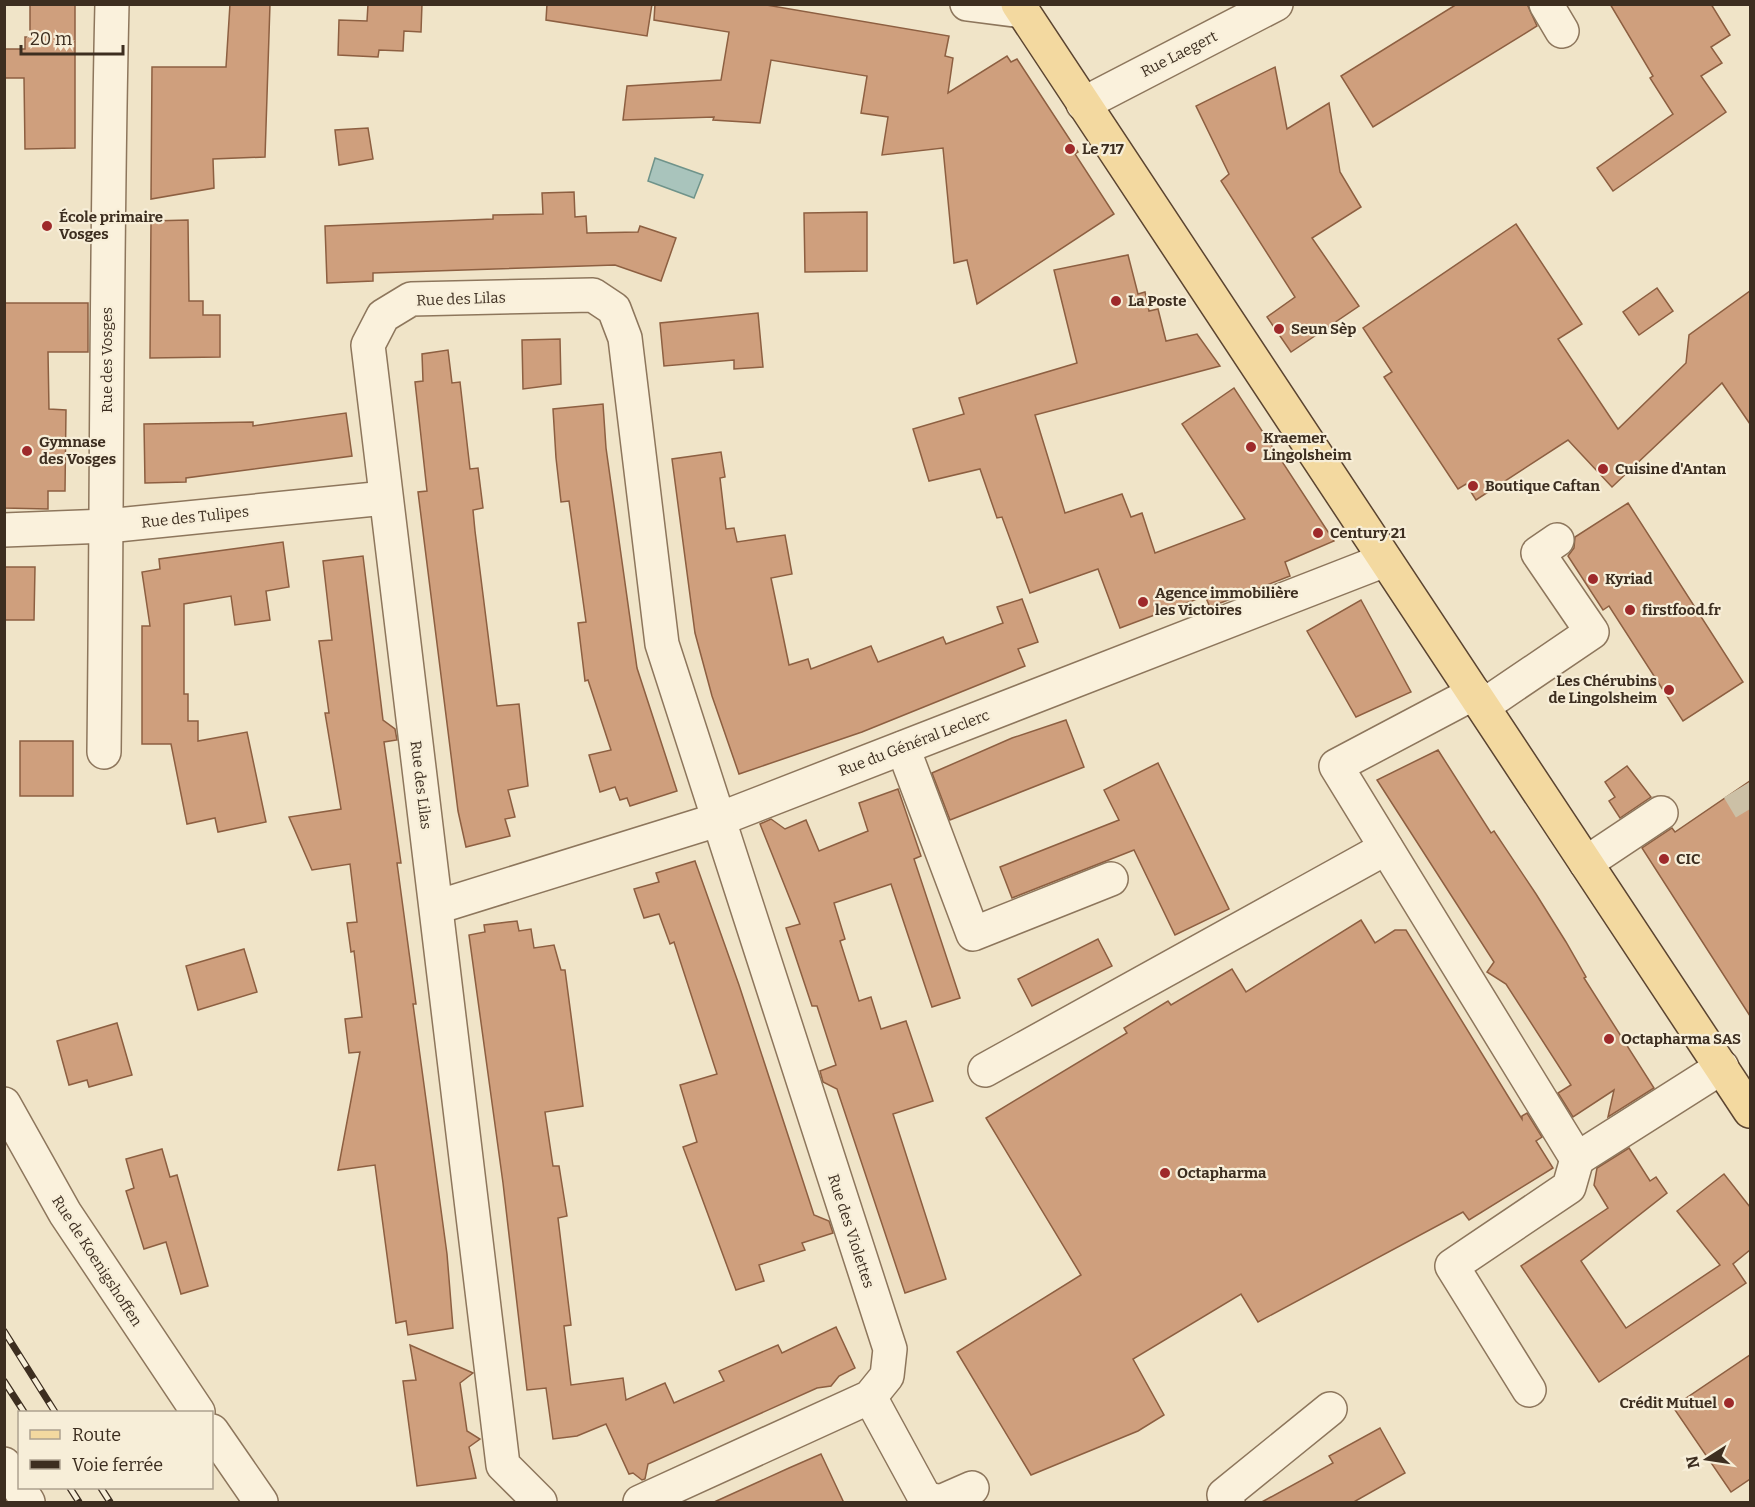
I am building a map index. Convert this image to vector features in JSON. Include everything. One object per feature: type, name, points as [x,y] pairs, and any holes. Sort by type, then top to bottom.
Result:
[{"type":"main road","points":[[1020,8],[1586,863],[1740,1088]]},
{"type":"street","name":"Rue des Vosges","points":[[104,752],[107,234],[112,4]]},
{"type":"street","points":[[967,4],[1020,8]]},
{"type":"street","name":"Rue Laegert","points":[[1083,104],[1276,4]]},
{"type":"street","name":"Rue des Lilas","points":[[436,907],[368,345],[383,316],[411,299],[593,295],[614,309],[625,338],[662,644],[717,820]]},
{"type":"street","name":"Rue des Tulipes","points":[[4,530],[107,526],[385,498]]},
{"type":"street","points":[[1529,1390],[1452,1266],[1569,1186],[1577,1159],[1336,766],[1479,700],[1592,633],[1538,553],[1557,540]]},
{"type":"street","name":"Rue du Général Leclerc","points":[[436,907],[717,820],[1385,560]]},
{"type":"street","points":[[903,747],[974,934],[1111,879]]},
{"type":"street","points":[[1586,863],[1661,813]]},
{"type":"street","name":"Rue des Violettes","points":[[640,1503],[870,1397],[887,1376],[890,1349],[717,820]]},
{"type":"street","points":[[986,1070],[1386,848]]},
{"type":"street","points":[[436,907],[503,1465],[540,1503]]},
{"type":"street","points":[[1577,1159],[1740,1088]]},
{"type":"street","name":"Rue de Koenigshoffen","points":[[4,1104],[65,1213],[197,1411]]},
{"type":"street","points":[[870,1397],[925,1498],[940,1503],[972,1488]]},
{"type":"street","points":[[1228,1503],[1224,1495],[1330,1409]]},
{"type":"street","points":[[213,1432],[261,1503]]},
{"type":"street","points":[[4,1464],[18,1487]]},
{"type":"street","points":[[19,1489],[28,1503]]},
{"type":"water","points":[[655,158],[703,175],[694,198],[648,181]]},
{"type":"building","points":[[30,4],[75,4],[75,148],[25,149],[24,78],[4,78],[4,49],[25,49],[25,37],[30,37]]},
{"type":"building","points":[[230,4],[270,4],[265,157],[213,159],[214,188],[151,199],[152,67],[226,67]]},
{"type":"building","points":[[368,4],[422,4],[421,32],[404,31],[403,51],[379,50],[378,57],[338,55],[339,20],[367,21]]},
{"type":"building","points":[[547,4],[652,4],[647,36],[546,20]]},
{"type":"building","points":[[655,4],[761,4],[949,36],[945,56],[953,58],[948,93],[1007,56],[1011,62],[1017,59],[1078,152],[1075,154],[1114,214],[977,304],[967,260],[954,263],[943,148],[882,155],[888,117],[861,113],[867,76],[771,60],[760,123],[713,120],[714,117],[623,120],[627,86],[721,80],[729,32],[654,20]]},
{"type":"building","points":[[1457,4],[1527,4],[1537,26],[1373,127],[1341,76]]},
{"type":"building","points":[[1610,4],[1711,4],[1730,35],[1711,47],[1722,63],[1701,76],[1726,112],[1613,191],[1597,168],[1673,114],[1650,78],[1653,76]]},
{"type":"building","points":[[1275,67],[1287,129],[1329,103],[1340,172],[1361,207],[1312,238],[1359,306],[1291,352],[1267,317],[1295,297],[1221,181],[1229,174],[1196,106]]},
{"type":"building","points":[[368,128],[373,159],[339,165],[335,130]]},
{"type":"building","points":[[574,192],[575,217],[586,216],[587,233],[638,232],[640,226],[676,238],[661,281],[615,265],[373,273],[373,281],[327,283],[325,226],[493,219],[493,215],[543,214],[542,193]]},
{"type":"building","points":[[867,212],[867,271],[805,272],[804,213]]},
{"type":"building","points":[[188,220],[189,301],[203,301],[203,315],[220,315],[220,357],[150,358],[151,221]]},
{"type":"building","points":[[1516,224],[1582,324],[1558,339],[1618,429],[1686,363],[1689,335],[1750,291],[1750,424],[1722,383],[1612,487],[1568,440],[1476,500],[1466,484],[1458,489],[1384,377],[1392,372],[1363,328]]},
{"type":"building","points":[[1128,255],[1138,294],[1145,292],[1149,311],[1158,309],[1166,341],[1197,334],[1220,366],[1035,415],[1065,513],[1122,494],[1131,517],[1142,513],[1155,553],[1245,519],[1182,424],[1234,388],[1334,541],[1285,562],[1290,576],[1210,607],[1205,596],[1120,628],[1098,569],[1030,593],[1002,517],[997,518],[980,469],[929,481],[913,429],[964,414],[959,398],[1077,363],[1054,270]]},
{"type":"building","points":[[1657,288],[1673,311],[1639,335],[1623,312]]},
{"type":"building","points":[[4,303],[88,303],[88,352],[48,352],[49,409],[66,410],[65,491],[48,491],[48,509],[4,508]]},
{"type":"building","points":[[758,313],[763,367],[734,369],[734,360],[664,366],[660,323]]},
{"type":"building","points":[[560,339],[561,384],[523,389],[522,340]]},
{"type":"building","points":[[448,350],[452,383],[460,382],[470,469],[478,468],[483,508],[473,510],[497,706],[519,704],[528,786],[508,790],[515,817],[505,819],[510,836],[466,847],[458,811],[418,492],[427,491],[415,382],[423,381],[422,354]]},
{"type":"building","points":[[603,404],[606,448],[637,668],[677,791],[630,806],[627,798],[620,800],[615,787],[600,792],[589,755],[611,750],[588,680],[585,681],[578,623],[586,622],[569,501],[561,502],[556,458],[553,409]]},
{"type":"building","points":[[346,413],[352,456],[186,478],[186,482],[145,483],[144,424],[253,422],[253,426]]},
{"type":"building","points":[[721,452],[725,477],[720,478],[726,529],[734,528],[737,542],[785,535],[792,574],[771,578],[789,665],[808,659],[811,669],[871,646],[878,662],[943,637],[946,644],[1003,623],[997,607],[1022,599],[1038,642],[1018,649],[1025,666],[862,732],[739,774],[712,696],[695,633],[672,459]]},
{"type":"building","points":[[1628,503],[1743,682],[1683,721],[1609,606],[1603,610],[1568,556],[1574,548],[1575,537]]},
{"type":"building","points":[[283,542],[289,587],[266,591],[270,620],[235,625],[231,596],[184,604],[184,694],[188,694],[188,721],[198,721],[198,741],[247,732],[266,822],[218,832],[215,818],[187,824],[171,744],[142,744],[142,626],[150,626],[142,572],[160,569],[159,559]]},
{"type":"building","points":[[363,556],[383,720],[395,729],[397,740],[384,742],[401,863],[397,863],[416,1004],[413,1004],[447,1254],[453,1328],[408,1335],[406,1321],[396,1323],[375,1165],[338,1170],[360,1052],[349,1053],[345,1019],[362,1017],[354,951],[351,952],[347,923],[357,922],[350,864],[312,870],[289,817],[341,809],[325,713],[329,713],[319,641],[332,640],[323,561]]},
{"type":"building","points":[[4,567],[35,567],[34,620],[4,620]]},
{"type":"building","points":[[1361,600],[1411,692],[1356,717],[1307,631]]},
{"type":"building","points":[[1066,720],[1084,767],[950,820],[932,773],[1012,738]]},
{"type":"building","points":[[20,741],[73,741],[73,796],[20,796]]},
{"type":"building","points":[[1438,750],[1491,833],[1494,831],[1536,894],[1586,977],[1584,978],[1654,1088],[1608,1117],[1614,1090],[1573,1117],[1558,1093],[1571,1085],[1506,984],[1487,972],[1494,962],[1377,780]]},
{"type":"building","points":[[1158,763],[1229,909],[1175,935],[1134,850],[1012,898],[1000,867],[1119,820],[1104,790]]},
{"type":"building","points":[[1627,766],[1651,797],[1620,818],[1609,801],[1615,797],[1605,782]]},
{"type":"building","points":[[1750,781],[1750,1016],[1642,848],[1672,828],[1675,832]]},
{"type":"building","points":[[898,789],[921,856],[914,859],[960,998],[932,1007],[891,884],[834,903],[845,939],[840,941],[859,1001],[871,997],[881,1029],[906,1021],[933,1101],[893,1114],[946,1279],[905,1293],[837,1089],[823,1082],[820,1071],[836,1065],[817,1006],[812,1006],[786,928],[800,924],[760,824],[771,819],[785,829],[806,820],[819,851],[868,831],[859,803]]},
{"type":"building","points":[[695,861],[739,985],[814,1215],[829,1221],[833,1233],[802,1243],[805,1250],[759,1265],[764,1281],[736,1290],[683,1147],[697,1142],[680,1085],[717,1074],[674,942],[670,944],[659,914],[644,918],[634,889],[659,882],[656,873]]},
{"type":"building","points":[[1361,920],[1375,943],[1395,930],[1406,930],[1522,1119],[1522,1116],[1527,1113],[1542,1137],[1536,1141],[1553,1168],[1469,1220],[1463,1212],[1258,1322],[1241,1294],[1133,1359],[1164,1415],[1138,1431],[1031,1475],[957,1352],[1081,1275],[986,1118],[1127,1033],[1124,1028],[1168,1001],[1171,1005],[1232,969],[1246,992]]},
{"type":"building","points":[[517,921],[519,931],[531,929],[534,948],[554,945],[561,970],[565,970],[583,1106],[545,1112],[553,1166],[559,1166],[567,1216],[558,1218],[571,1325],[564,1326],[571,1385],[623,1378],[626,1400],[665,1383],[674,1403],[724,1381],[719,1371],[778,1345],[782,1353],[836,1327],[855,1368],[839,1376],[831,1386],[817,1388],[648,1464],[645,1479],[642,1480],[633,1473],[629,1474],[606,1424],[577,1436],[553,1439],[546,1388],[527,1390],[503,1183],[469,935],[485,932],[484,925]]},
{"type":"building","points":[[1098,939],[1112,966],[1032,1006],[1018,979]]},
{"type":"building","points":[[244,949],[257,992],[198,1010],[186,966]]},
{"type":"building","points":[[117,1023],[132,1075],[89,1087],[87,1080],[69,1085],[57,1041]]},
{"type":"building","points":[[1629,1148],[1650,1181],[1656,1177],[1667,1193],[1581,1261],[1626,1328],[1720,1265],[1677,1211],[1724,1174],[1750,1207],[1750,1250],[1733,1264],[1746,1283],[1599,1382],[1521,1266],[1608,1208],[1594,1185],[1597,1168]]},
{"type":"building","points":[[162,1149],[170,1177],[177,1175],[208,1286],[181,1294],[166,1242],[144,1249],[126,1191],[134,1188],[126,1159]]},
{"type":"building","points":[[410,1345],[473,1373],[460,1383],[467,1431],[480,1439],[469,1447],[476,1478],[417,1486],[403,1381],[416,1380]]},
{"type":"building","points":[[1750,1355],[1750,1479],[1731,1492],[1673,1407]]},
{"type":"building","points":[[1380,1428],[1405,1473],[1352,1503],[1260,1503],[1333,1463],[1329,1456]]},
{"type":"building","points":[[821,1454],[844,1503],[712,1503],[789,1468]]},
{"type":"tunnel","points":[[1738,789],[1750,809]]},
{"type":"railway","points":[[4,1331],[54,1411]]},
{"type":"railway","points":[[4,1381],[23,1411]]},
{"type":"railway","points":[[71,1489],[79,1502]]},
{"type":"railway","points":[[102,1489],[110,1502]]},
{"type":"place","name":"Le 717","points":[[1070,149]]},
{"type":"place","name":"École primaire Vosges","points":[[47,226]]},
{"type":"place","name":"La Poste","points":[[1116,301]]},
{"type":"place","name":"Seun Sèp","points":[[1279,329]]},
{"type":"place","name":"Kraemer Lingolsheim","points":[[1251,447]]},
{"type":"place","name":"Gymnase des Vosges","points":[[27,451]]},
{"type":"place","name":"Cuisine d'Antan","points":[[1603,469]]},
{"type":"place","name":"Boutique Caftan","points":[[1473,486]]},
{"type":"place","name":"Century 21","points":[[1318,533]]},
{"type":"place","name":"Kyriad","points":[[1593,579]]},
{"type":"place","name":"Agence immobilière les Victoires","points":[[1143,602]]},
{"type":"place","name":"firstfood.fr","points":[[1630,610]]},
{"type":"place","name":"Les Chérubins de Lingolsheim","points":[[1669,690]]},
{"type":"place","name":"CIC","points":[[1664,859]]},
{"type":"place","name":"Octapharma SAS","points":[[1609,1039]]},
{"type":"place","name":"Octapharma","points":[[1165,1173]]},
{"type":"place","name":"Crédit Mutuel","points":[[1729,1403]]}]
